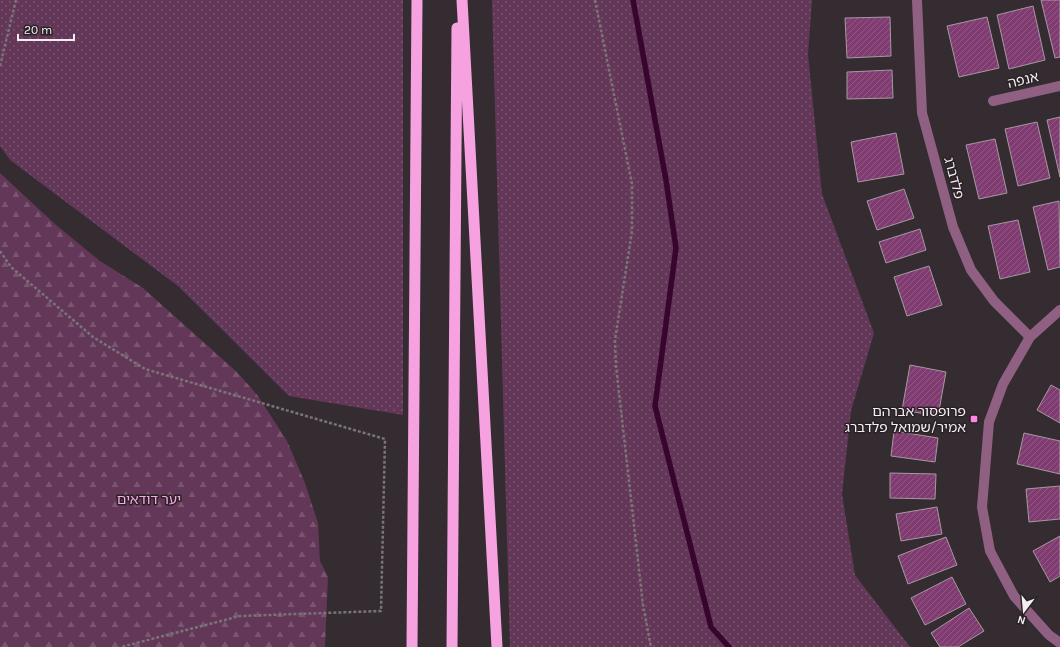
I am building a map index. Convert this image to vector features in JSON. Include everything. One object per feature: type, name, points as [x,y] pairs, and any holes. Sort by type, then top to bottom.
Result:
[{"type":"highway","points":[[412,647],[417,0]]},
{"type":"highway","points":[[452,647],[457,0]]},
{"type":"highway","points":[[462,0],[497,647]]},
{"type":"street","name":"פלדברג","points":[[917,0],[922,113],[953,227],[970,270],[994,301],[1030,337]]},
{"type":"street","name":"אנפה","points":[[993,101],[1060,86]]},
{"type":"street","points":[[1060,310],[1030,337],[1003,384],[989,422],[982,506],[990,551],[1014,596],[1049,635],[1060,643]]},
{"type":"path","points":[[0,66],[16,0]]},
{"type":"path","points":[[595,0],[632,184],[632,231],[616,340],[616,366],[643,605],[651,647]]},
{"type":"path","points":[[0,251],[11,267],[93,337],[145,369],[384,439],[381,611],[240,616],[121,647]]},
{"type":"green space","points":[[0,0],[403,0],[403,415],[289,396],[178,286],[10,160],[0,146]]},
{"type":"green space","points":[[492,0],[812,0],[808,54],[822,194],[874,333],[851,411],[842,494],[855,575],[910,647],[510,647]]},
{"type":"green space","name":"יער דודאים","points":[[0,173],[56,225],[100,261],[143,288],[238,373],[258,396],[287,441],[305,483],[318,523],[320,561],[328,577],[325,647],[0,647]]},
{"type":"building","points":[[1041,0],[1060,0],[1060,57],[1055,58]]},
{"type":"building","points":[[1033,6],[1045,60],[1009,69],[997,15]]},
{"type":"building","points":[[890,17],[891,56],[847,58],[845,18]]},
{"type":"building","points":[[987,17],[999,68],[959,77],[947,26]]},
{"type":"building","points":[[892,70],[893,98],[847,99],[847,72]]},
{"type":"building","points":[[1060,117],[1060,177],[1047,120]]},
{"type":"building","points":[[1037,122],[1050,178],[1018,186],[1005,129]]},
{"type":"building","points":[[896,133],[904,174],[858,182],[851,142]]},
{"type":"building","points":[[995,139],[1007,193],[979,199],[966,145]]},
{"type":"building","points":[[904,189],[914,218],[877,230],[867,201]]},
{"type":"building","points":[[1059,201],[1060,267],[1048,270],[1033,207]]},
{"type":"building","points":[[1018,220],[1030,272],[1000,279],[988,226]]},
{"type":"building","points":[[920,229],[926,250],[886,263],[879,242]]},
{"type":"building","points":[[929,266],[942,305],[907,316],[894,277]]},
{"type":"building","points":[[910,365],[946,372],[938,416],[902,410]]},
{"type":"building","points":[[1051,385],[1060,390],[1060,423],[1037,410]]},
{"type":"building","points":[[894,431],[938,438],[935,462],[891,456]]},
{"type":"building","points":[[1024,433],[1060,441],[1060,474],[1017,464]]},
{"type":"building","points":[[890,473],[936,474],[935,499],[890,498]]},
{"type":"building","points":[[1060,486],[1060,519],[1029,522],[1026,489]]},
{"type":"building","points":[[937,507],[942,534],[901,541],[896,514]]},
{"type":"building","points":[[1060,536],[1060,576],[1050,582],[1033,551]]},
{"type":"building","points":[[946,537],[957,565],[908,584],[898,556]]},
{"type":"building","points":[[952,577],[966,604],[925,625],[911,598]]},
{"type":"building","points":[[969,608],[984,631],[958,647],[940,647],[931,633]]},
{"type":"waterway","points":[[633,0],[666,180],[676,248],[655,406],[711,627],[729,647]]},
{"type":"place","name":"פרופסור אברהם אמיר/שמואל פלדברג","points":[[974,419]]}]
